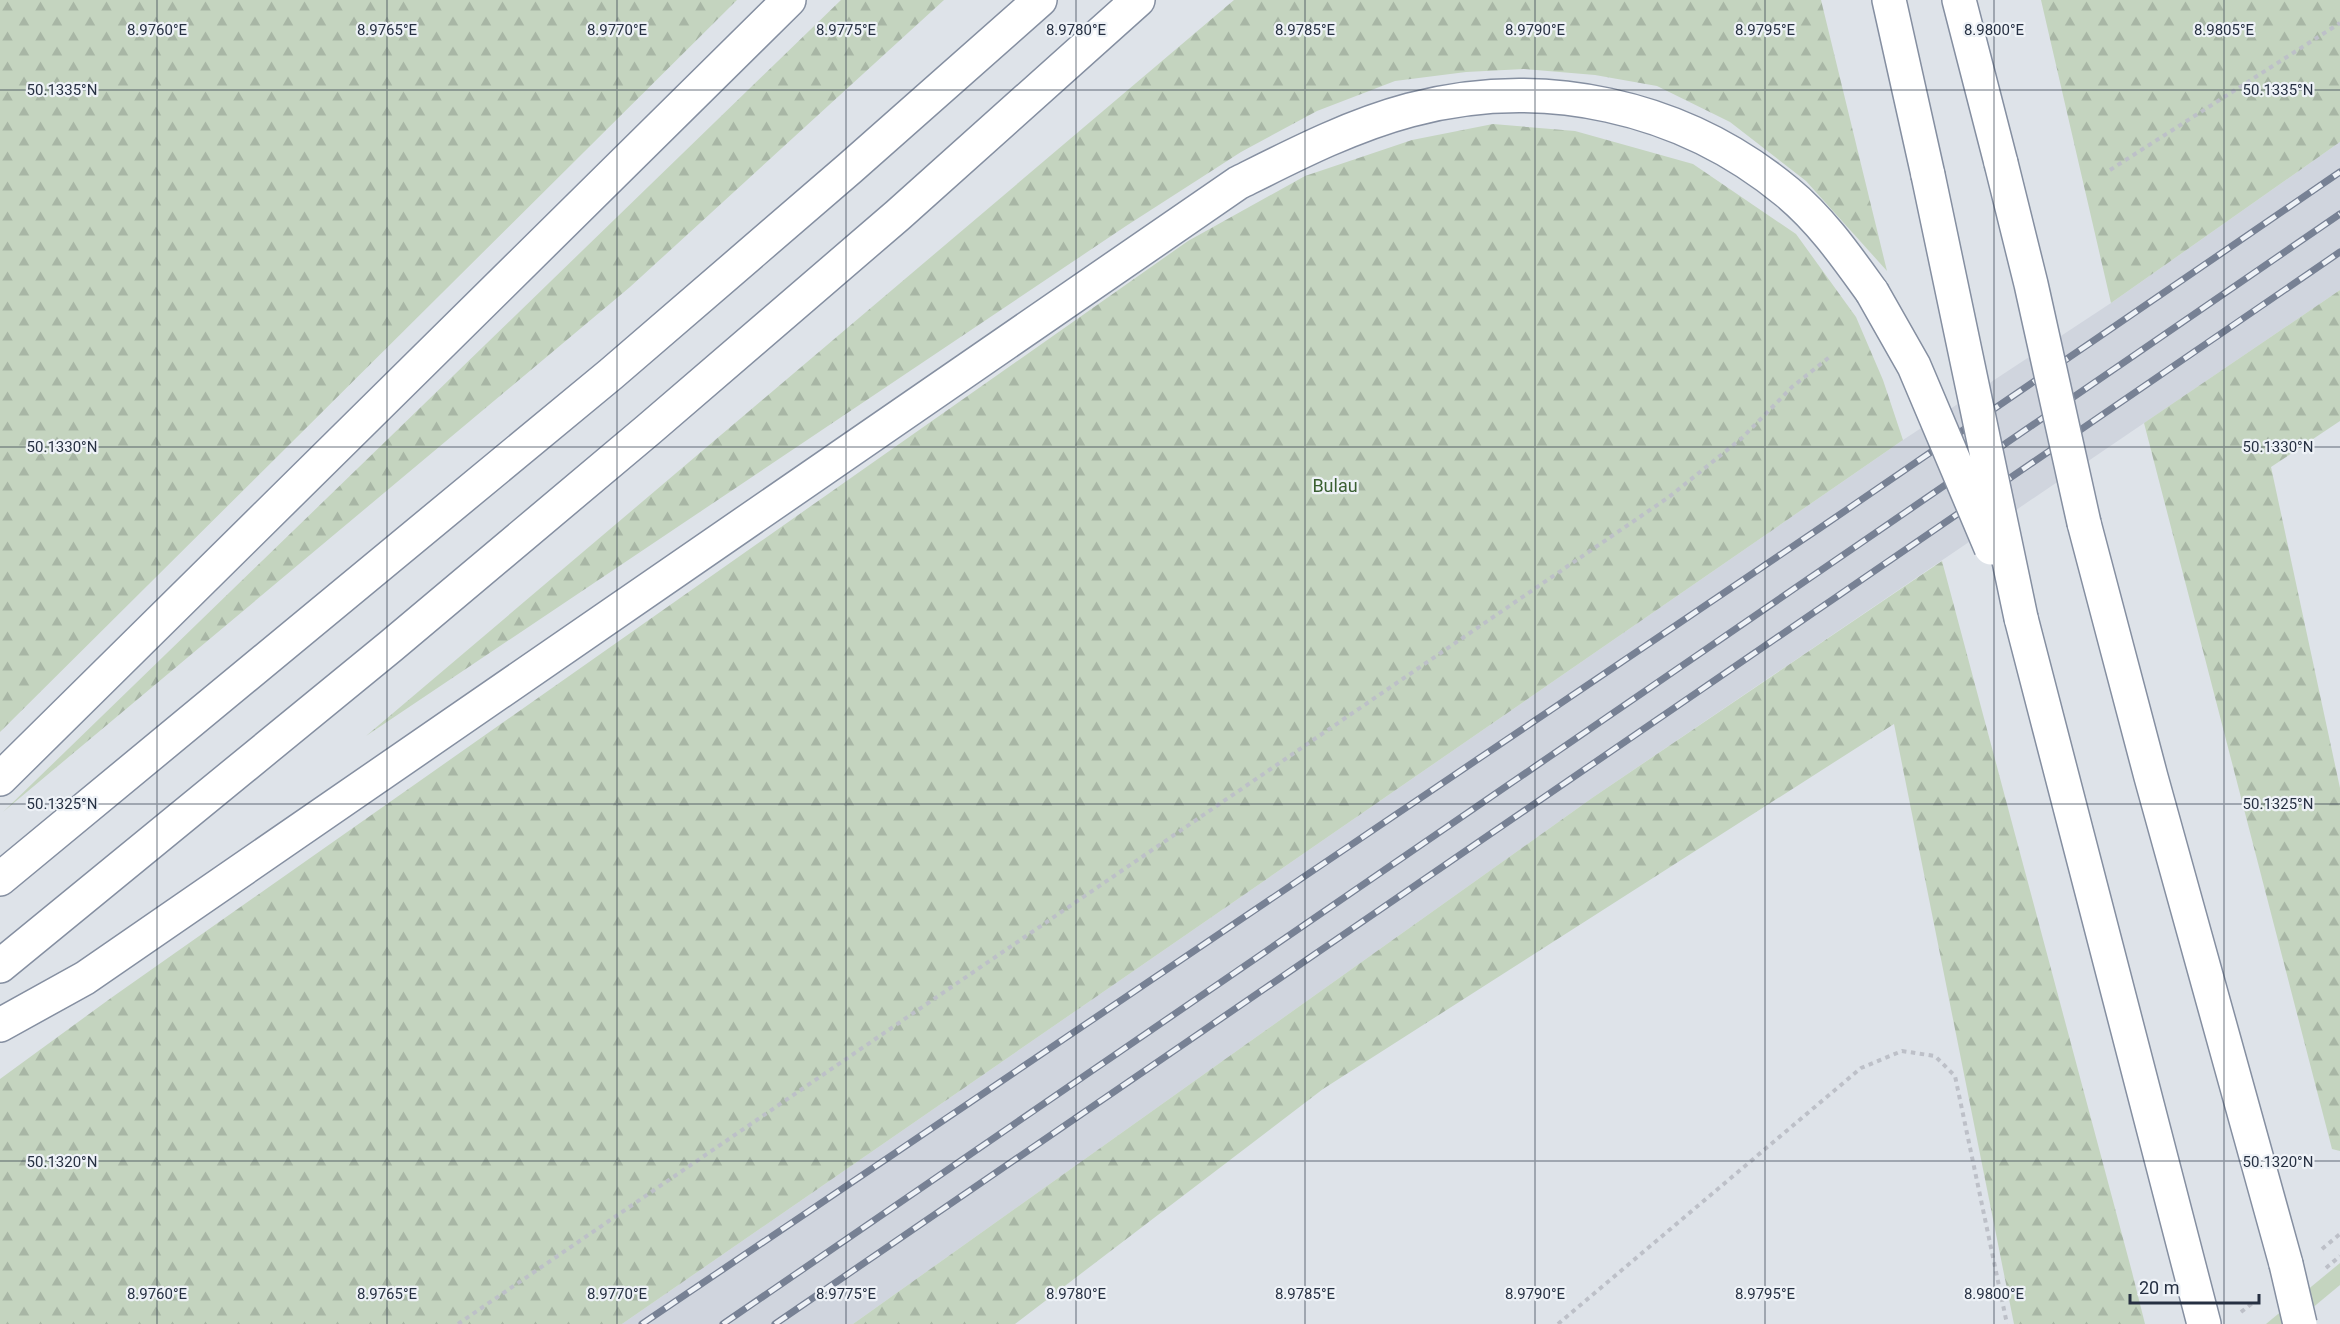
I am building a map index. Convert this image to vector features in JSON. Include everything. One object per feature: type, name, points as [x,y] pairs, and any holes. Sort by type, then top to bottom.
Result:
[{"type":"highway","points":[[0,779],[789,0]]},
{"type":"highway","points":[[0,879],[610,374],[850,168],[1040,0]]},
{"type":"highway","points":[[0,966],[391,646],[648,430],[898,215],[1138,0]]},
{"type":"highway","points":[[1889,0],[2021,618],[2204,1323]]},
{"type":"highway","points":[[1959,0],[2031,284],[2084,524],[2151,777],[2286,1264],[2300,1324]]},
{"type":"highway","points":[[0,1025],[85,978],[1238,183],[1344,132],[1410,110],[1470,98],[1525,96],[1569,98],[1612,105],[1660,118],[1695,133],[1753,166],[1788,193],[1838,245],[1872,292],[1914,366],[2021,618]]},
{"type":"path","points":[[2110,170],[2340,23]]},
{"type":"path","points":[[458,1324],[1669,497],[1742,438],[1792,387],[1832,355]]},
{"type":"path","points":[[1558,1324],[1861,1068],[1902,1051],[1935,1056],[1955,1076],[2007,1324]]},
{"type":"shaded area","points":[[2340,142],[2340,290],[1592,798],[853,1324],[622,1324],[1903,440],[2111,303]]},
{"type":"green space","points":[[0,0],[737,0],[0,732]]},
{"type":"green space","points":[[841,0],[944,0],[630,287],[3,812]]},
{"type":"green space","points":[[1234,0],[1821,0],[1887,271],[1806,181],[1730,122],[1657,86],[1595,75],[1524,69],[1466,72],[1395,81],[1317,111],[1241,152],[1126,226],[366,736]]},
{"type":"green space","points":[[2041,0],[2340,0],[2340,142],[2111,303]]},
{"type":"green space","name":"Bulau","points":[[1493,124],[1575,131],[1693,164],[1796,234],[1856,317],[1883,380],[1903,440],[622,1324],[0,1324],[0,1079],[111,998],[1188,241],[1305,176],[1412,140]]},
{"type":"green space","points":[[2340,290],[2340,421],[2271,467],[2340,788],[2340,1151],[2332,1149],[2144,423]]},
{"type":"green space","points":[[1942,561],[2145,1324],[2014,1324],[1894,724],[1323,1089],[1015,1324],[853,1324],[1592,798]]},
{"type":"green space","points":[[2340,1263],[2340,1285],[2293,1324],[2266,1324]]},
{"type":"railway","points":[[642,1324],[1820,528],[2340,172]]},
{"type":"railway","points":[[723,1324],[2340,214]]},
{"type":"railway","points":[[775,1324],[2340,252]]}]
